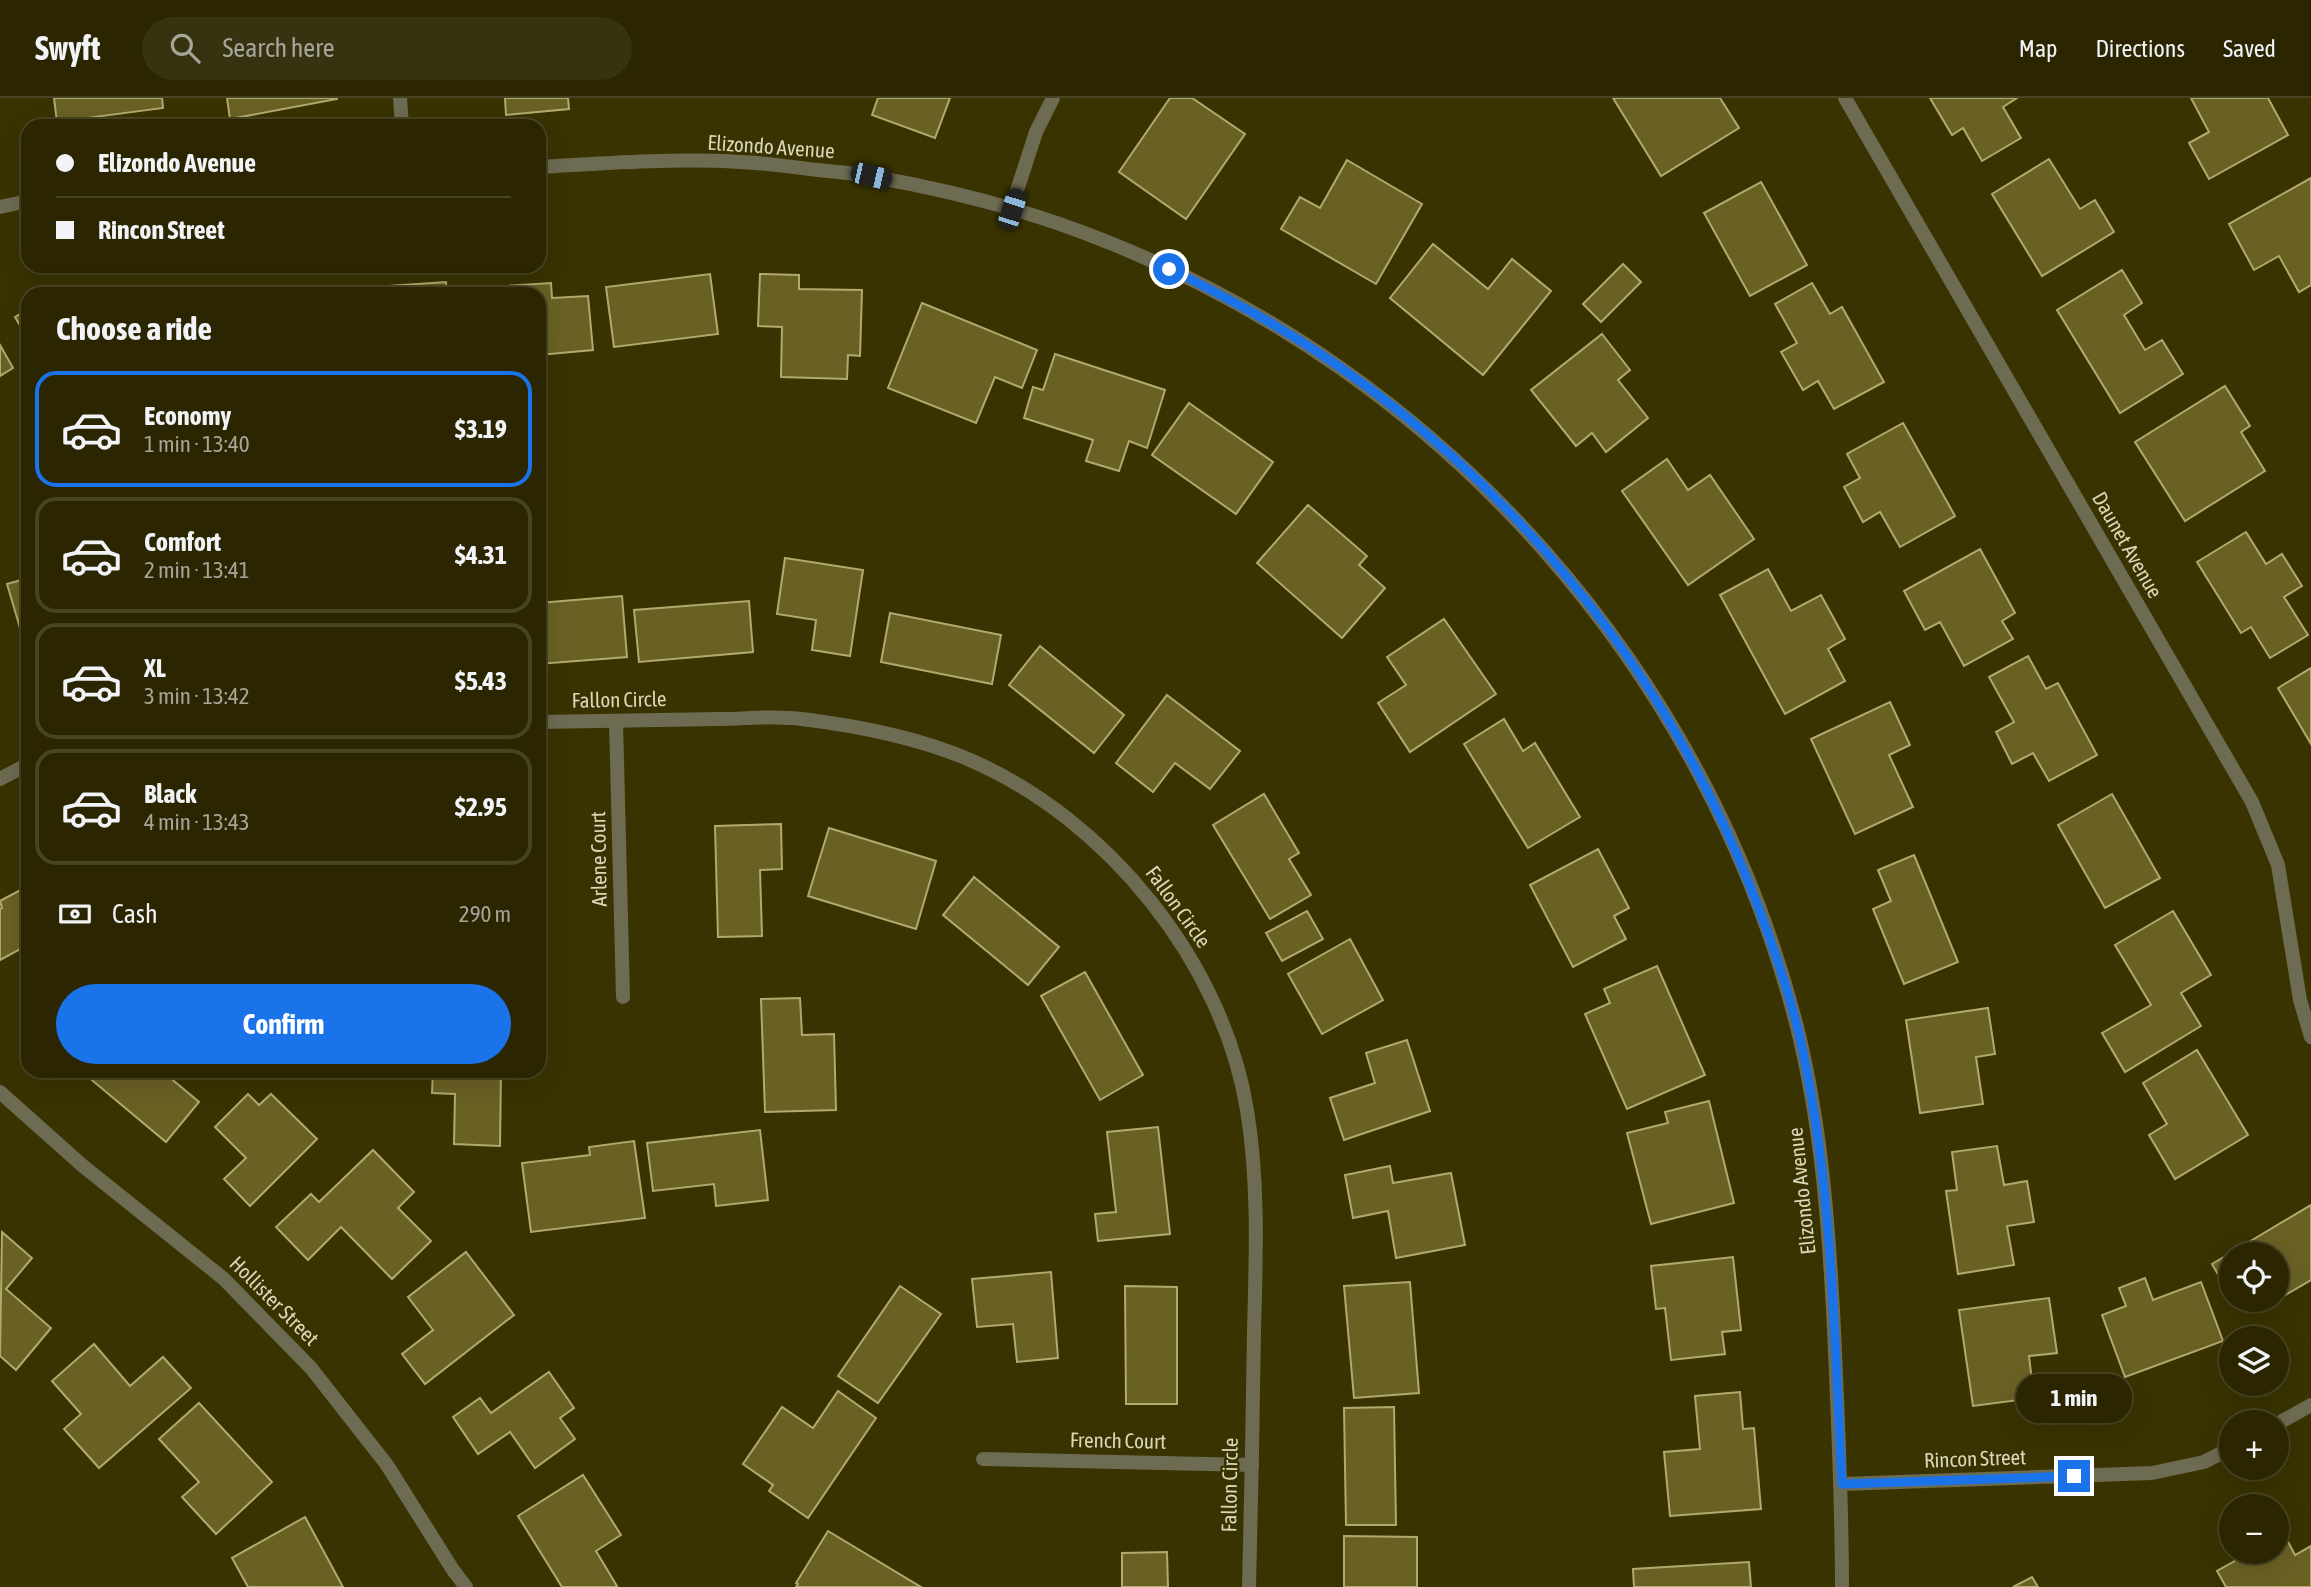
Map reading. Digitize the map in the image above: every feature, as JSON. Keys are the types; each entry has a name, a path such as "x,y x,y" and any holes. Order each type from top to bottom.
{"street":[{"path":"400,98 402,119"},
{"path":"1012,209 1036,132 1052,98"},
{"name":"Daunet Avenue","path":"1845,98 2252,802 2278,865 2300,1000 2311,1037"},
{"name":"Elizondo Avenue","path":"546,167 628,162 741,162 871,176 1012,209 1100,238 1192,279 1287,332 1371,389 1454,458 1523,526 1586,599 1643,678 1693,761 1735,848 1771,938 1798,1031 1817,1126 1828,1211 1842,1484 1842,1587"},
{"path":"0,207 21,202"},
{"name":"Fallon Circle","path":"546,722 799,718 913,739 972,761 1035,795 1093,839 1137,883 1172,929 1205,984 1231,1047 1247,1108 1257,1200 1249,1587"},
{"name":"Arlene Court","path":"617,721 622,997"},
{"path":"0,779 21,768"},
{"name":"Hollister Street","path":"0,1092 83,1166 224,1279 311,1367 387,1465 466,1587"},
{"path":"2289,1417 2311,1405"},
{"name":"Rincon Street","path":"1842,1484 2152,1473 2204,1462 2219,1454"},
{"name":"French Court","path":"982,1460 1252,1465"}],"building":[{"path":"54,98 162,98 163,108 80,119 57,119"},
{"path":"227,98 337,98 337,99 230,119"},
{"path":"505,98 568,98 569,109 506,115"},
{"path":"878,98 950,98 935,138 872,115"},
{"path":"1170,98 1192,98 1245,134 1186,219 1119,172"},
{"path":"1613,98 1720,98 1739,128 1661,176"},
{"path":"1930,98 2017,98 2003,107 2021,138 1982,161 1963,128 1952,135"},
{"path":"2191,98 2268,98 2288,135 2209,179 2189,143 2209,132"},
{"path":"2049,159 2080,209 2095,200 2114,232 2042,276 1992,194"},
{"path":"1347,160 1422,204 1376,284 1281,229 1300,197 1320,208"},
{"path":"2311,178 2311,285 2299,292 2279,256 2254,270 2229,224"},
{"path":"1761,182 1807,265 1750,296 1704,213"},
{"path":"1433,244 1488,289 1512,259 1551,291 1483,375 1390,298"},
{"path":"1623,264 1641,282 1601,322 1583,304"},
{"path":"2122,270 2142,303 2124,315 2145,350 2162,340 2183,374 2120,413 2057,310"},
{"path":"710,274 718,334 614,347 606,287"},
{"path":"760,274 799,275 799,289 862,290 860,356 848,355 847,379 781,377 782,327 758,326"},
{"path":"446,282 446,287 373,287"},
{"path":"551,283 552,298 588,296 593,350 546,354 546,287 491,287"},
{"path":"1812,283 1830,314 1842,307 1884,382 1834,409 1818,381 1803,390 1781,352 1797,343 1775,304"},
{"path":"922,303 1037,350 1022,388 995,377 976,423 888,388"},
{"path":"21,313 21,327 15,317"},
{"path":"1602,334 1630,370 1618,380 1648,418 1606,452 1592,433 1576,446 1531,390"},
{"path":"0,345 13,368 0,376"},
{"path":"1055,354 1165,390 1147,448 1129,441 1119,471 1086,461 1093,440 1024,418 1033,387 1043,390"},
{"path":"2225,386 2250,426 2241,432 2265,471 2185,521 2135,442"},
{"path":"1189,403 1273,462 1236,514 1152,455"},
{"path":"1903,423 1955,516 1900,547 1880,512 1863,522 1844,487 1860,478 1847,454"},
{"path":"1667,459 1688,490 1710,475 1754,539 1688,585 1622,491"},
{"path":"1308,505 1367,556 1359,565 1385,588 1342,638 1257,563"},
{"path":"2246,532 2266,564 2282,554 2302,586 2284,597 2308,635 2270,658 2251,627 2241,633 2197,562"},
{"path":"1980,549 2015,613 2002,621 2013,639 1964,666 1940,622 1925,630 1904,591"},
{"path":"785,558 863,570 850,656 812,650 816,620 777,614"},
{"path":"1768,569 1791,611 1821,595 1845,639 1828,649 1845,681 1785,714 1720,595"},
{"path":"21,580 21,631 7,584"},
{"path":"622,596 627,657 546,663 546,602"},
{"path":"749,601 753,652 639,662 634,610"},
{"path":"890,613 1001,635 992,684 881,662"},
{"path":"1444,619 1496,694 1410,752 1378,703 1406,685 1387,657"},
{"path":"1040,646 1124,715 1094,753 1009,685"},
{"path":"2028,656 2046,689 2058,683 2097,755 2049,781 2033,753 2012,764 1996,732 2014,722 1989,677"},
{"path":"2311,668 2311,744 2278,688"},
{"path":"1167,695 1240,751 1210,789 1175,763 1153,792 1116,763"},
{"path":"1890,702 1910,745 1889,755 1913,807 1855,834 1811,739"},
{"path":"1504,719 1523,751 1535,743 1580,817 1528,848 1464,744"},
{"path":"1264,794 1299,853 1289,859 1311,895 1270,919 1213,825"},
{"path":"2112,794 2160,878 2105,908 2058,825"},
{"path":"781,824 782,869 760,870 762,936 718,937 715,826"},
{"path":"829,828 936,861 916,929 808,896"},
{"path":"1598,849 1629,908 1614,916 1626,939 1573,967 1530,885"},
{"path":"1914,855 1958,962 1904,984 1873,909 1891,901 1878,870"},
{"path":"974,877 1059,947 1028,985 943,915"},
{"path":"21,890 21,949 0,960 2,908 0,901"},
{"path":"1307,911 1323,939 1282,961 1266,933"},
{"path":"2173,911 2211,975 2181,993 2201,1026 2125,1072 2102,1033 2151,1005 2115,945"},
{"path":"1350,939 1383,1000 1322,1034 1288,974"},
{"path":"1657,966 1705,1075 1627,1109 1585,1014 1610,1003 1604,989"},
{"path":"1085,972 1143,1075 1100,1100 1041,996"},
{"path":"800,998 802,1035 834,1034 836,1110 765,1112 761,999"},
{"path":"1988,1008 1995,1054 1976,1057 1983,1104 1920,1113 1906,1020"},
{"path":"1407,1040 1430,1111 1344,1140 1330,1098 1375,1083 1366,1053"},
{"path":"2197,1050 2248,1135 2175,1179 2149,1135 2167,1124 2143,1083"},
{"path":"89,1078 170,1078 199,1102 166,1142"},
{"path":"433,1078 501,1078 500,1146 454,1144 455,1094 432,1093"},
{"path":"248,1094 259,1105 271,1094 317,1139 250,1206 224,1179 246,1158 215,1127"},
{"path":"1709,1101 1734,1203 1651,1224 1627,1133 1668,1123 1665,1112"},
{"path":"1158,1127 1170,1234 1098,1241 1095,1214 1116,1212 1107,1132"},
{"path":"760,1130 768,1200 716,1206 714,1184 653,1191 647,1143"},
{"path":"634,1141 645,1218 531,1232 522,1163 590,1155 589,1147"},
{"path":"1997,1146 2004,1185 2027,1181 2034,1222 2007,1226 2014,1265 1958,1274 1946,1191 1957,1190 1952,1152"},
{"path":"373,1150 414,1192 398,1208 431,1241 392,1279 341,1227 308,1260 276,1227 311,1194 319,1202"},
{"path":"1390,1166 1393,1183 1451,1173 1465,1245 1396,1258 1388,1211 1353,1218 1345,1175"},
{"path":"2311,1205 2311,1280 2289,1293 2289,1242 2249,1242"},
{"path":"2,1232 32,1258 6,1289 51,1328 16,1370 0,1356"},
{"path":"466,1252 514,1315 425,1384 402,1354 433,1330 408,1297"},
{"path":"1733,1257 1741,1330 1722,1332 1725,1354 1671,1360 1665,1308 1656,1309 1651,1266"},
{"path":"2219,1260 2219,1276 2212,1264"},
{"path":"1051,1272 1058,1358 1017,1362 1013,1324 977,1327 972,1279"},
{"path":"2145,1278 2153,1300 2201,1282 2219,1330 2219,1342 2125,1377 2102,1315 2126,1306 2119,1288"},
{"path":"1410,1282 1419,1393 1354,1398 1344,1286"},
{"path":"900,1286 941,1314 878,1403 838,1376"},
{"path":"1125,1286 1177,1287 1177,1404 1126,1404"},
{"path":"2049,1298 2057,1353 2029,1356 2034,1398 1973,1406 1959,1310"},
{"path":"94,1344 130,1386 163,1357 191,1388 99,1468 64,1429 81,1414 52,1381"},
{"path":"549,1372 574,1408 560,1418 575,1439 535,1468 510,1432 478,1454 453,1417 480,1398 491,1413"},
{"path":"838,1391 876,1418 808,1518 769,1491 773,1485 743,1464 782,1407 813,1428"},
{"path":"1740,1392 1743,1429 1754,1428 1761,1509 1670,1516 1664,1452 1700,1449 1695,1396"},
{"path":"199,1403 272,1482 216,1534 182,1497 199,1482 159,1439"},
{"path":"1394,1407 1396,1525 1346,1525 1344,1408"},
{"path":"583,1475 621,1535 596,1551 617,1586 615,1587 562,1587 518,1516"},
{"path":"305,1517 343,1587 248,1587 232,1558"},
{"path":"828,1531 921,1587 796,1587"},
{"path":"1344,1536 1417,1537 1417,1587 1344,1587"},
{"path":"2289,1544 2295,1555 2311,1546 2311,1587 2226,1587 2217,1571 2230,1564 2289,1564"},
{"path":"1167,1552 1168,1587 1122,1587 1122,1553"},
{"path":"1749,1562 1751,1587 1634,1587 1633,1569"},
{"path":"2032,1577 2038,1587 2013,1587"}],"route":[{"path":"1169,269 1287,332 1371,389 1454,458 1523,526 1586,599 1643,678 1693,761 1735,848 1771,938 1803,1055 1817,1126 1828,1211 1842,1484 2074,1476"}]}
